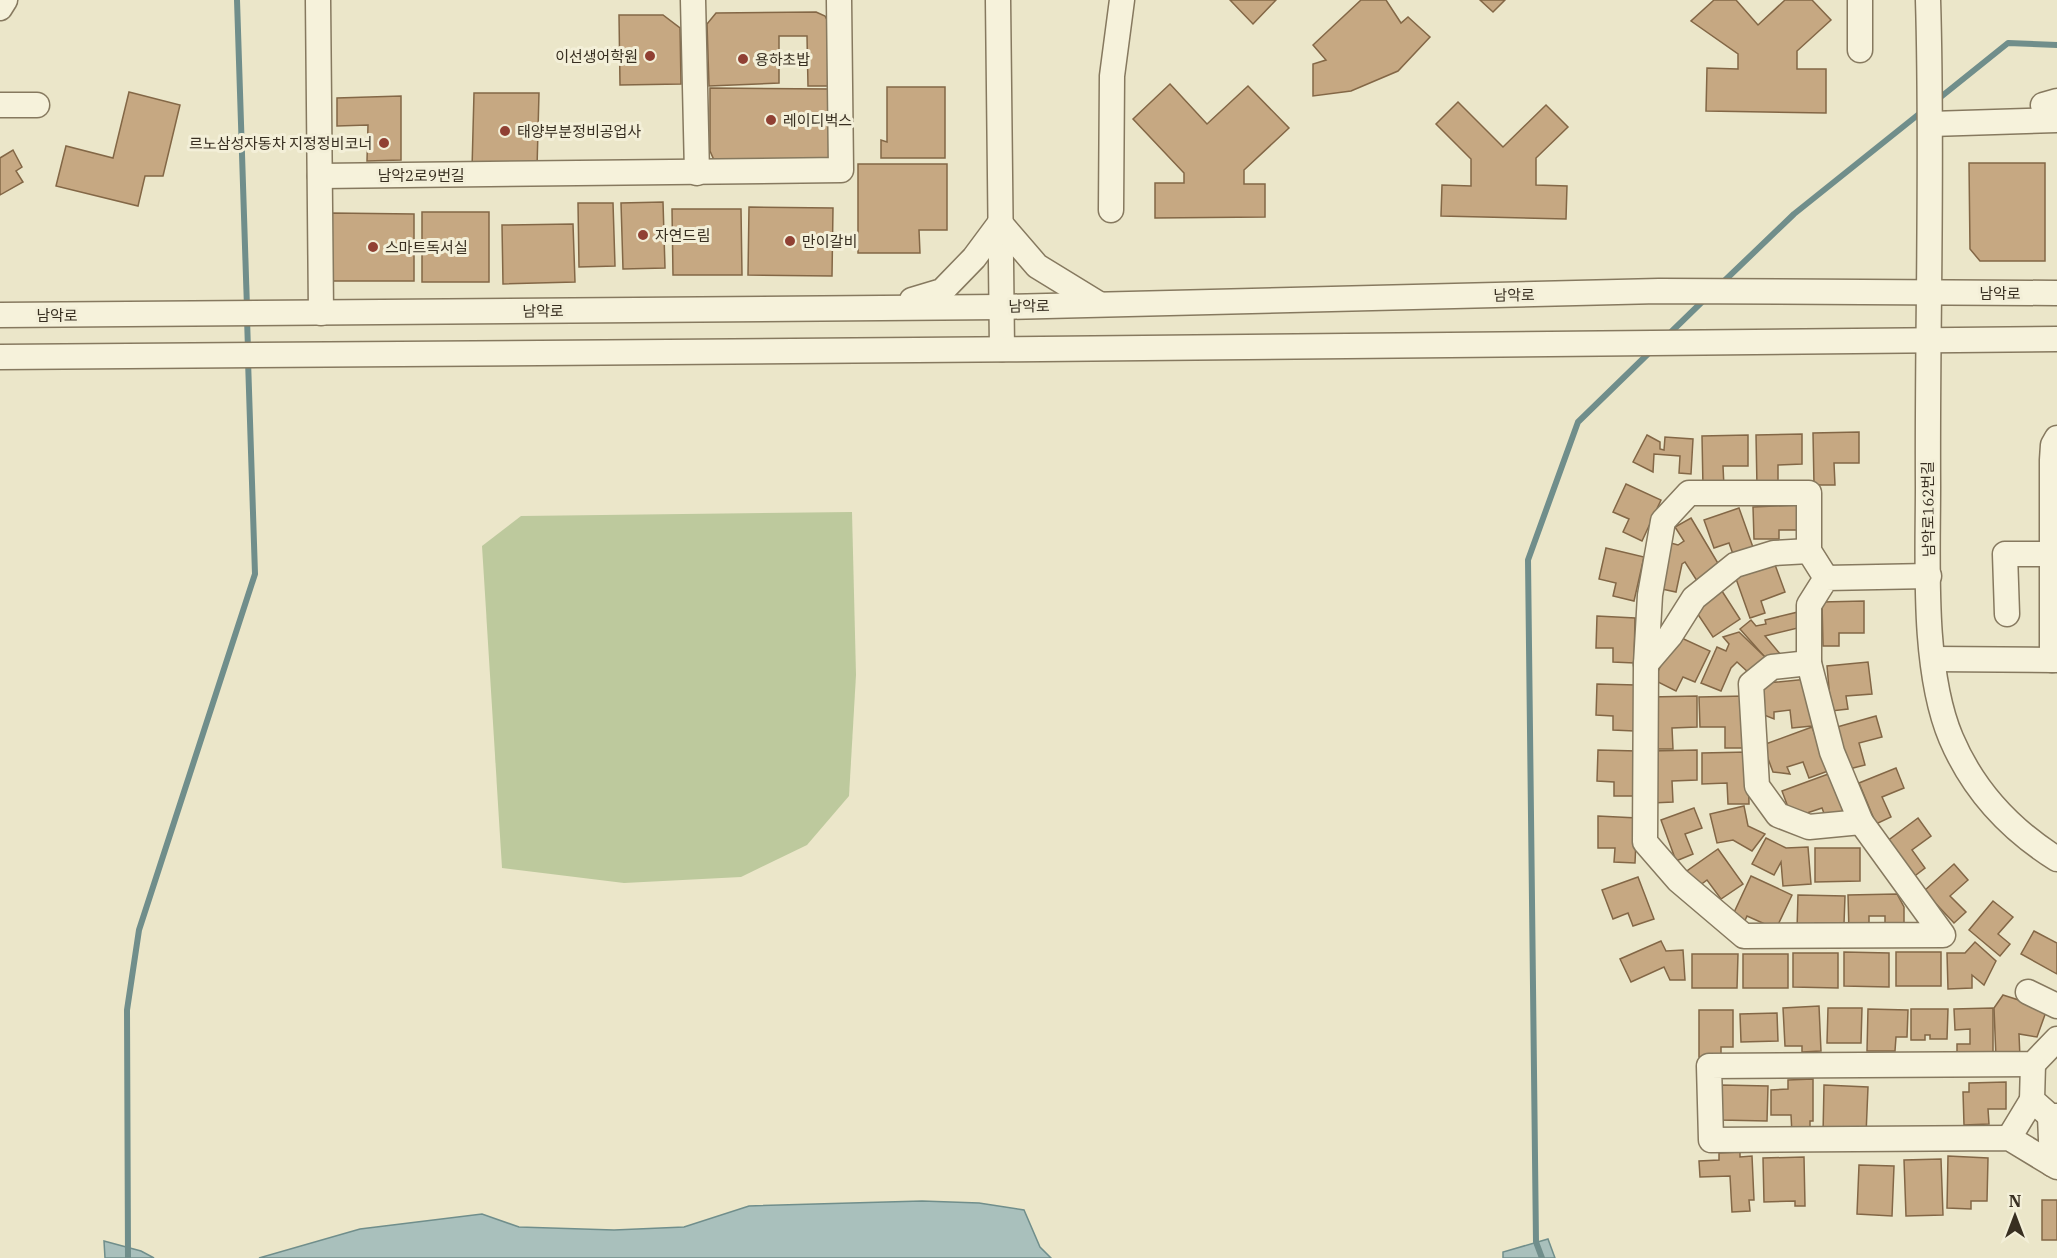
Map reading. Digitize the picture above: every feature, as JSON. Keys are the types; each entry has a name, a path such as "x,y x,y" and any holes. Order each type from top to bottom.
{"street":[{"path":"0,8 5,0"},
{"path":"312,313 320,176 318,0"},
{"path":"693,0 697,173"},
{"name":"남악2로9번길","path":"320,176 842,170 839,0"},
{"path":"998,0 1002,349"},
{"path":"1111,210 1112,76 1122,0"},
{"path":"1860,0 1860,50"},
{"name":"남악로162번길","path":"1928,4 1929,576 1933,659 1939,700 1951,737 1966,769 1985,799 2009,823 2057,859"},
{"path":"0,105 37,105"},
{"path":"1930,119 2052,109"},
{"path":"1000,223 1038,266 1099,304"},
{"path":"886,308 942,291 975,258 1000,223"},
{"name":"남악로","path":"0,315 1001,307 1659,291 2057,293"},
{"path":"0,357 307,356 1706,340 2057,339"},
{"path":"1933,659 2054,660 2050,554 2052,460 2053,445 2057,438"},
{"path":"1689,493 1809,493 1809,551 1826,578 1809,606 1809,663 1832,752 1861,822 1943,935 1744,936 1678,880 1645,842 1646,664 1650,595 1664,520 1689,493"},
{"path":"1646,664 1670,636 1694,598 1736,565 1774,554 1809,551"},
{"path":"2007,614 2005,554 2050,554"},
{"path":"1826,578 1929,576"},
{"path":"1809,663 1772,667 1751,684 1758,786 1778,815 1809,827 1861,822"},
{"path":"2028,992 2057,1006"},
{"path":"2054,1165 2009,1138 1711,1140 1709,1066 2033,1064 2057,1039"},
{"path":"2033,1064 2046,1110 2054,1165"},
{"path":"2009,1138 2046,1110"}],"green space":[{"path":"852,512 856,675 849,796 807,845 741,877 624,883 502,868 482,546 521,516"}],"water":[{"path":"922,1201 979,1203 1024,1210 1040,1247 1051,1258 259,1258 360,1229 482,1214 519,1227 614,1230 684,1227 749,1206"},
{"path":"1548,1239 1555,1258 1503,1258 1503,1252"},
{"path":"104,1241 141,1251 154,1258 105,1258"}],"building":[{"path":"1230,0 1276,0 1253,24"},
{"path":"1361,0 1386,0 1401,23 1408,17 1430,37 1398,71 1351,91 1313,96 1313,64 1326,60 1313,45"},
{"path":"1480,0 1505,0 1493,12"},
{"path":"1714,0 1736,0 1758,25 1785,0 1812,0 1831,20 1797,51 1797,69 1826,69 1826,113 1706,111 1707,68 1738,69 1738,54 1691,21"},
{"name":"용하초밥","path":"816,12 825,16 830,26 830,86 808,86 807,36 779,36 779,83 709,86 707,24 716,13"},
{"name":"이선생어학원","path":"619,15 663,15 680,28 681,84 620,85"},
{"path":"1170,84 1207,124 1248,86 1289,128 1244,170 1244,184 1265,184 1265,217 1155,218 1155,183 1184,183 1184,173 1133,119"},
{"path":"887,87 945,87 945,158 881,158 881,140 887,142"},
{"name":"레이디벅스","path":"710,88 831,89 829,159 714,160 710,151"},
{"path":"129,92 180,105 163,176 145,176 138,206 56,186 66,146 113,158"},
{"name":"태양부분정비공업사","path":"474,93 539,93 537,168 472,169"},
{"name":"르노삼성자동차 지정정비코너","path":"401,96 401,160 367,161 368,125 337,126 337,98"},
{"path":"1458,102 1503,147 1546,105 1568,127 1536,158 1536,185 1567,186 1566,219 1441,216 1442,185 1471,186 1471,159 1436,124"},
{"path":"13,150 22,167 16,171 23,182 0,195 0,158"},
{"path":"1969,163 2045,163 2045,261 1980,261 1970,249"},
{"path":"858,164 947,164 947,230 919,230 920,253 858,253"},
{"name":"자연드림","path":"663,202 665,268 623,269 621,203"},
{"path":"578,203 613,203 615,266 579,267"},
{"name":"만이갈비","path":"749,207 833,208 832,276 748,275"},
{"path":"672,209 741,209 742,275 673,275"},
{"path":"422,212 489,212 489,282 422,282"},
{"name":"스마트독서실","path":"331,213 414,214 414,281 331,281"},
{"path":"573,224 575,282 503,284 502,225"},
{"path":"1859,432 1859,463 1834,463 1835,485 1814,485 1813,433"},
{"path":"1802,434 1802,464 1778,465 1778,486 1757,487 1756,435"},
{"path":"1647,435 1660,442 1660,449 1664,450 1665,437 1693,439 1691,474 1679,473 1680,456 1654,454 1653,472 1633,462"},
{"path":"1748,435 1748,466 1723,466 1724,487 1703,488 1702,436"},
{"path":"1626,484 1661,500 1642,541 1623,532 1629,519 1613,512"},
{"path":"1799,505 1800,530 1779,530 1779,539 1754,539 1753,507"},
{"path":"1739,508 1754,550 1734,557 1729,543 1714,548 1704,520"},
{"path":"1691,518 1722,570 1699,584 1685,562 1682,564 1676,592 1657,588 1667,542 1678,545 1684,541 1675,527"},
{"path":"1606,548 1644,557 1634,601 1613,596 1616,583 1599,579"},
{"path":"1774,562 1785,592 1761,601 1765,613 1750,618 1735,576"},
{"path":"1720,588 1740,619 1713,637 1693,607"},
{"path":"1864,601 1864,633 1839,633 1839,646 1823,646 1822,602"},
{"path":"1798,612 1802,627 1765,636 1781,655 1771,664 1740,629 1751,620 1756,626 1766,624 1765,620"},
{"path":"1597,616 1635,618 1634,663 1613,662 1613,648 1596,648"},
{"path":"1739,632 1765,657 1749,673 1737,662 1731,668 1721,691 1701,683 1717,647 1726,651 1729,644 1723,637"},
{"path":"1675,635 1710,651 1695,682 1683,677 1676,691 1654,680"},
{"path":"1868,662 1872,694 1846,696 1848,709 1831,711 1827,666"},
{"path":"1808,679 1812,726 1792,728 1790,710 1774,712 1774,719 1759,713 1756,684"},
{"path":"1597,684 1636,685 1634,731 1613,730 1613,716 1596,715"},
{"path":"1697,696 1697,727 1672,728 1673,749 1652,749 1651,697"},
{"path":"1745,696 1746,748 1725,748 1725,727 1700,727 1699,697"},
{"path":"1876,716 1882,737 1859,743 1865,765 1849,769 1837,727"},
{"path":"1812,727 1828,771 1809,778 1803,762 1787,767 1790,774 1773,772 1763,745"},
{"path":"1598,750 1637,751 1635,796 1614,796 1614,782 1597,781"},
{"path":"1697,750 1697,780 1672,781 1673,802 1652,803 1651,751"},
{"path":"1748,752 1749,804 1728,804 1727,783 1702,784 1702,753"},
{"path":"1896,768 1904,788 1882,797 1891,817 1876,824 1859,783"},
{"path":"1831,773 1847,817 1828,824 1822,808 1792,818 1782,791"},
{"path":"1744,806 1748,826 1765,834 1752,851 1733,840 1717,843 1710,814"},
{"path":"1694,808 1702,828 1685,834 1693,854 1676,861 1661,820"},
{"path":"1598,816 1637,818 1635,863 1614,862 1615,848 1598,848"},
{"path":"1918,818 1931,836 1912,850 1925,868 1912,878 1886,842"},
{"path":"1766,838 1786,848 1808,847 1811,884 1783,886 1781,862 1774,875 1752,864"},
{"path":"1815,848 1860,848 1860,881 1815,882"},
{"path":"1718,849 1743,884 1721,899 1707,880 1695,889 1684,873"},
{"path":"1954,864 1968,880 1950,896 1966,912 1954,923 1924,891"},
{"path":"1751,876 1792,895 1776,929 1747,916 1743,925 1731,919"},
{"path":"1638,877 1654,919 1633,926 1628,913 1613,919 1602,890"},
{"path":"1897,894 1904,907 1904,926 1885,926 1885,916 1869,916 1869,932 1849,932 1848,895"},
{"path":"1798,895 1845,896 1844,924 1815,923 1814,930 1797,929"},
{"path":"1993,901 2013,917 1998,934 2010,944 2000,956 1969,930"},
{"path":"2034,931 2057,943 2057,974 2021,954"},
{"path":"1661,941 1666,951 1683,950 1685,980 1670,980 1664,967 1631,982 1620,959"},
{"path":"1975,942 1996,961 1984,985 1972,975 1972,988 1948,989 1947,953 1965,953"},
{"path":"1844,952 1889,953 1889,987 1844,986"},
{"path":"1896,952 1941,952 1941,986 1896,986"},
{"path":"1793,953 1838,953 1838,988 1793,987"},
{"path":"1692,954 1738,954 1737,988 1692,988"},
{"path":"1743,954 1788,954 1788,988 1743,988"},
{"path":"2003,995 2047,1009 2037,1037 2019,1034 2020,1058 1996,1058 1994,1008"},
{"path":"1819,1006 1821,1051 1802,1052 1802,1046 1785,1046 1783,1008"},
{"path":"1828,1008 1862,1008 1861,1043 1827,1043"},
{"path":"1993,1008 1993,1060 1957,1061 1957,1044 1970,1044 1970,1029 1955,1030 1954,1009"},
{"path":"1868,1009 1908,1010 1907,1037 1896,1037 1895,1051 1867,1051"},
{"path":"1911,1009 1948,1009 1947,1039 1930,1039 1930,1035 1925,1035 1925,1040 1911,1040"},
{"path":"1699,1010 1733,1010 1733,1047 1721,1047 1721,1057 1699,1057"},
{"path":"1777,1013 1778,1041 1741,1042 1740,1014"},
{"path":"1813,1079 1813,1121 1810,1121 1810,1133 1792,1134 1791,1115 1771,1115 1771,1090 1788,1089 1788,1080"},
{"path":"2006,1082 2006,1109 1988,1109 1989,1124 1964,1125 1963,1092 1969,1092 1969,1083"},
{"path":"1721,1085 1768,1086 1767,1121 1720,1120"},
{"path":"1824,1085 1868,1087 1866,1135 1823,1134"},
{"path":"1740,1152 1740,1157 1752,1156 1754,1200 1749,1200 1750,1211 1732,1212 1730,1176 1700,1177 1699,1161 1719,1160 1719,1153"},
{"path":"1948,1156 1988,1158 1987,1201 1971,1201 1971,1209 1947,1208"},
{"path":"1804,1157 1805,1206 1795,1206 1795,1201 1764,1202 1763,1158"},
{"path":"1941,1159 1943,1215 1906,1216 1904,1160"},
{"path":"1859,1165 1894,1166 1892,1216 1857,1214"},
{"path":"2042,1200 2057,1200 2057,1240 2042,1240"}],"waterway":[{"path":"237,0 247,308"},
{"path":"1937,100 2008,43 2057,45"},
{"path":"1720,285 1794,214 1924,110"},
{"path":"1668,335 1706,298"},
{"path":"247,318 248,350"},
{"path":"1542,1258 1536,1242 1528,560 1578,422 1652,350"},
{"path":"128,1258 127,1010 139,930 255,574 248,360"}],"place":[{"name":"이선생어학원","path":"650,56"},
{"name":"용하초밥","path":"743,59"},
{"name":"레이디벅스","path":"771,120"},
{"name":"태양부분정비공업사","path":"505,131"},
{"name":"르노삼성자동차 지정정비코너","path":"384,143"},
{"name":"자연드림","path":"643,235"},
{"name":"만이갈비","path":"790,241"},
{"name":"스마트독서실","path":"373,247"}]}
